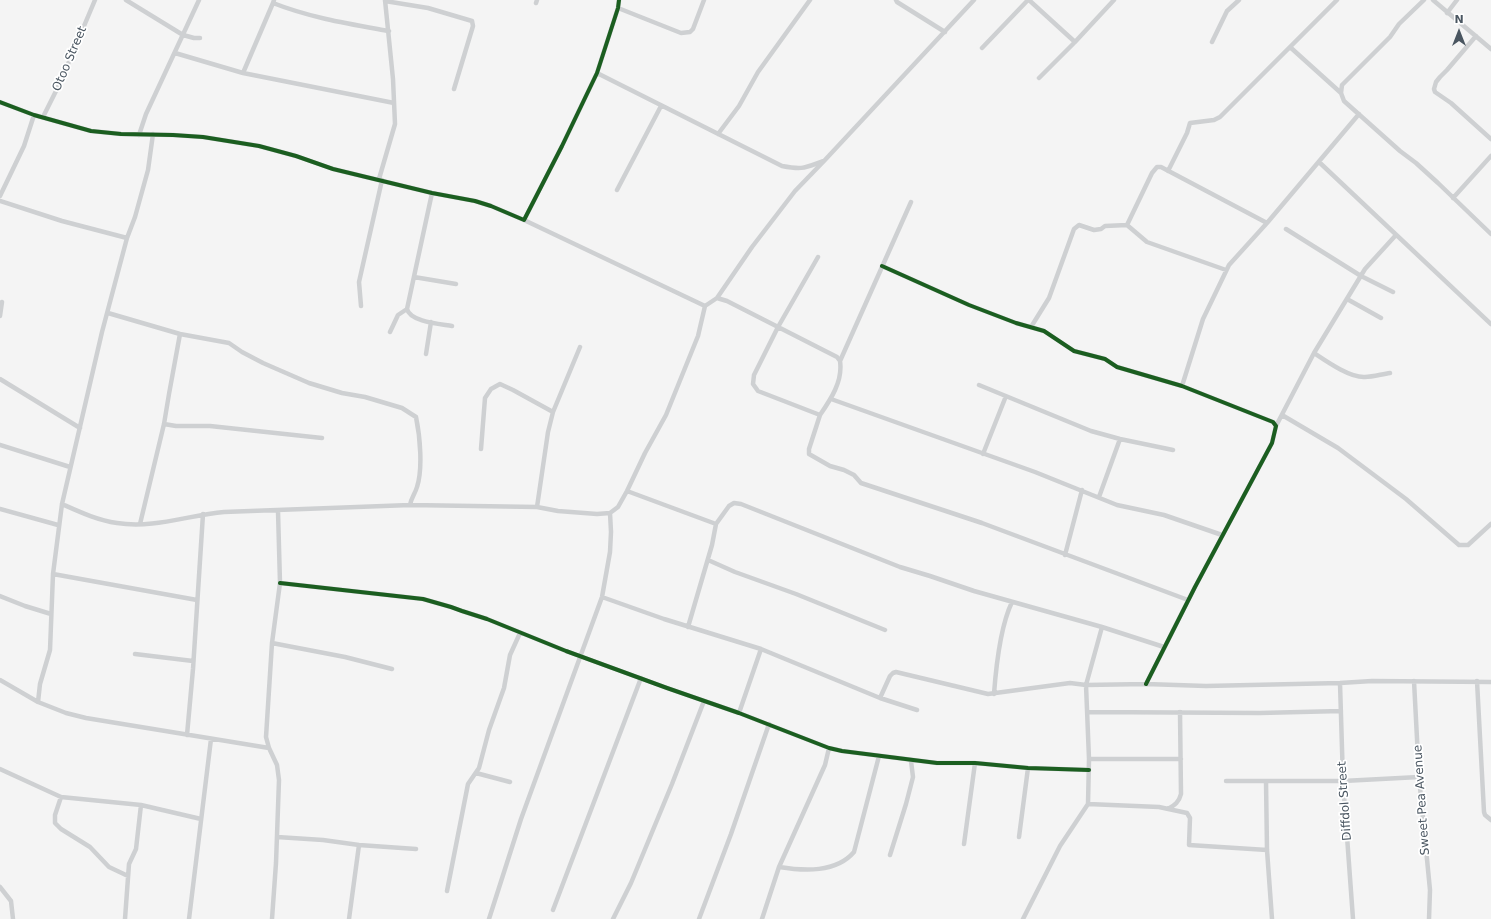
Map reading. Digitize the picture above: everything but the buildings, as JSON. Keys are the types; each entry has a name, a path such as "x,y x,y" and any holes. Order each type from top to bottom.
{"street":[{"name":"Otoo Street","path":"43,117 60,83 95,0"},
{"path":"126,0 183,35 200,38"},
{"path":"139,135 146,114 199,0"},
{"path":"362,306 359,282 380,180 394,124 389,31 385,0 428,8 472,21 473,26 454,89"},
{"path":"524,220 562,146 596,73 618,8 619,0"},
{"path":"618,8 681,34 690,32 693,29 704,0"},
{"path":"718,134 738,106 758,72 810,0"},
{"path":"896,0 945,32"},
{"path":"62,504 94,518 105,521 140,524 170,521 202,514 224,512 410,505 537,507 566,511 610,513 618,507 666,415 698,336 705,306 717,298 752,247 795,191 974,0"},
{"path":"982,48 1029,0 1075,42"},
{"path":"1039,78 1114,0"},
{"path":"1212,42 1227,11 1238,0"},
{"path":"1168,171 1187,133 1190,123 1214,120 1220,117 1338,0"},
{"path":"1341,93 1342,85 1390,37 1399,24 1424,0"},
{"path":"1433,0 1491,49"},
{"path":"1447,13 1457,0"},
{"path":"243,73 274,2 296,12 328,20 389,31"},
{"path":"1476,36 1436,82 1434,89 1435,92 1451,102 1491,139"},
{"path":"1290,47 1341,93 1344,101 1400,151 1416,163 1491,234"},
{"path":"175,53 243,73 394,103"},
{"path":"596,73 782,166 797,169 808,168 824,161"},
{"path":"0,102 34,115 91,131 139,135 153,134 202,137 259,146 296,156 333,169 432,193 475,201 524,220 705,306"},
{"path":"616,190 661,106"},
{"path":"1182,386 1203,319 1228,265 1267,223 1359,114"},
{"path":"0,196 24,146 34,115"},
{"path":"38,702 40,684 50,650 53,574 58,525 62,504 127,238 135,217 148,170 153,134"},
{"path":"1452,198 1491,156"},
{"path":"1319,162 1491,324"},
{"path":"1127,225 1152,174 1157,168 1161,167 1267,223"},
{"path":"432,193 407,309 409,314 415,318 452,326"},
{"path":"0,201 62,221 127,238"},
{"path":"911,202 840,361 839,377 831,399 820,415 809,449 809,454 820,461 854,475 862,483 982,523 1188,600"},
{"path":"1031,327 1049,298 1076,227 1080,225 1094,230 1101,229 1105,226 1127,225 1147,242 1226,270"},
{"path":"1286,229 1361,276 1393,292"},
{"path":"1146,684 1188,600 1272,443 1276,426 1314,352 1361,276 1396,235"},
{"path":"818,256 778,327 754,375 753,384 758,391 820,415"},
{"path":"882,266 969,305 1049,334 1074,351 1105,359 1117,367 1182,386 1273,422 1276,426"},
{"path":"414,277 456,284"},
{"path":"717,298 727,301 837,357 840,361"},
{"path":"1347,299 1381,318"},
{"path":"0,316 2,302"},
{"path":"390,332 398,315 407,309"},
{"path":"108,313 180,334 229,343 263,363 309,383 402,408 416,417 420,436 417,487 411,498 410,505"},
{"path":"426,354 431,322"},
{"path":"140,524 164,424 180,334"},
{"path":"537,507 548,432 553,412 580,347"},
{"path":"1314,352 1326,361 1354,376 1365,377 1390,373"},
{"path":"0,379 80,428"},
{"path":"481,449 485,398 491,389 500,384 553,412"},
{"path":"979,385 1091,431 1120,439 1173,450"},
{"path":"983,454 1006,396"},
{"path":"831,399 1082,490 1116,505 1164,515 1222,535"},
{"path":"1282,416 1338,448 1406,499 1459,545 1468,545 1491,524"},
{"path":"164,424 176,426 210,426 322,438"},
{"path":"1099,497 1120,439"},
{"path":"0,445 70,467"},
{"path":"1065,555 1082,490"},
{"path":"627,491 716,524"},
{"path":"688,627 708,560 716,524 729,506 734,503 741,504 900,567 1164,647"},
{"path":"0,509 58,525"},
{"path":"272,919 278,837 279,780 277,766 266,737 272,643 280,583 278,511"},
{"path":"489,919 521,820 602,597 610,552 610,513"},
{"path":"187,735 202,514"},
{"path":"708,560 735,572 796,594 885,630"},
{"path":"53,574 197,600"},
{"path":"280,583 423,599 451,606 566,651 769,724 830,748 842,751 937,763 975,763 1028,768 1089,770"},
{"path":"0,596 51,614"},
{"path":"602,597 688,627 761,649 880,698 917,710"},
{"path":"994,694 997,663 1003,632 1012,602"},
{"path":"1023,919 1060,846 1088,804 1089,759 1086,685 1102,627"},
{"path":"447,891 468,784 479,768 489,730 504,688 510,655 520,633"},
{"path":"272,643 344,657 392,669"},
{"path":"739,713 761,649"},
{"path":"135,654 193,661"},
{"path":"880,698 890,676 896,672 981,693 994,694 1070,683 1086,685 1146,684 1206,686 1372,681 1491,682"},
{"path":"553,910 642,678"},
{"path":"0,680 38,702 66,713 86,718 269,748"},
{"name":"Sweet Pea Avenue","path":"1414,681 1420,777 1430,890 1429,919"},
{"path":"1477,681 1484,812 1485,815 1491,820"},
{"name":"Diffdol Street","path":"1340,683 1343,781 1353,919"},
{"path":"613,919 631,883 704,701"},
{"path":"1088,712 1260,713 1341,711"},
{"path":"1168,809 1180,800 1180,712"},
{"path":"699,919 731,834 769,724"},
{"path":"189,919 211,739"},
{"path":"762,919 780,867 825,765 830,748"},
{"path":"780,867 800,870 819,869 834,866 848,859 854,852 879,756"},
{"path":"1089,759 1181,759"},
{"path":"890,854 913,777 911,760"},
{"path":"964,844 975,763"},
{"path":"1018,837 1028,768"},
{"path":"0,769 61,797 141,805 201,819"},
{"path":"476,773 510,782"},
{"path":"1226,781 1343,781 1420,777"},
{"path":"1266,781 1267,850 1272,919"},
{"path":"61,797 55,815 56,823 61,829 90,847 109,867 128,876"},
{"path":"1088,804 1168,809 1188,813 1190,818 1189,845 1267,850"},
{"path":"125,919 129,864 136,849 141,805"},
{"path":"278,837 416,849"},
{"path":"349,919 359,845"},
{"path":"0,887 11,901 13,919"}],"cycle path":[{"path":"0,102 34,115 91,131 121,134 203,137 259,146 296,156 333,169 432,193 475,201 524,220 597,73 618,8 619,0"},
{"path":"882,266 969,305 1016,323 1044,331 1074,351 1105,359 1117,367 1182,386 1273,422 1276,426 1272,443 1195,587 1146,684"},
{"path":"280,583 423,599 451,607 487,619 566,651 739,713 829,748 937,763 975,763 1028,768 1089,770"}]}
